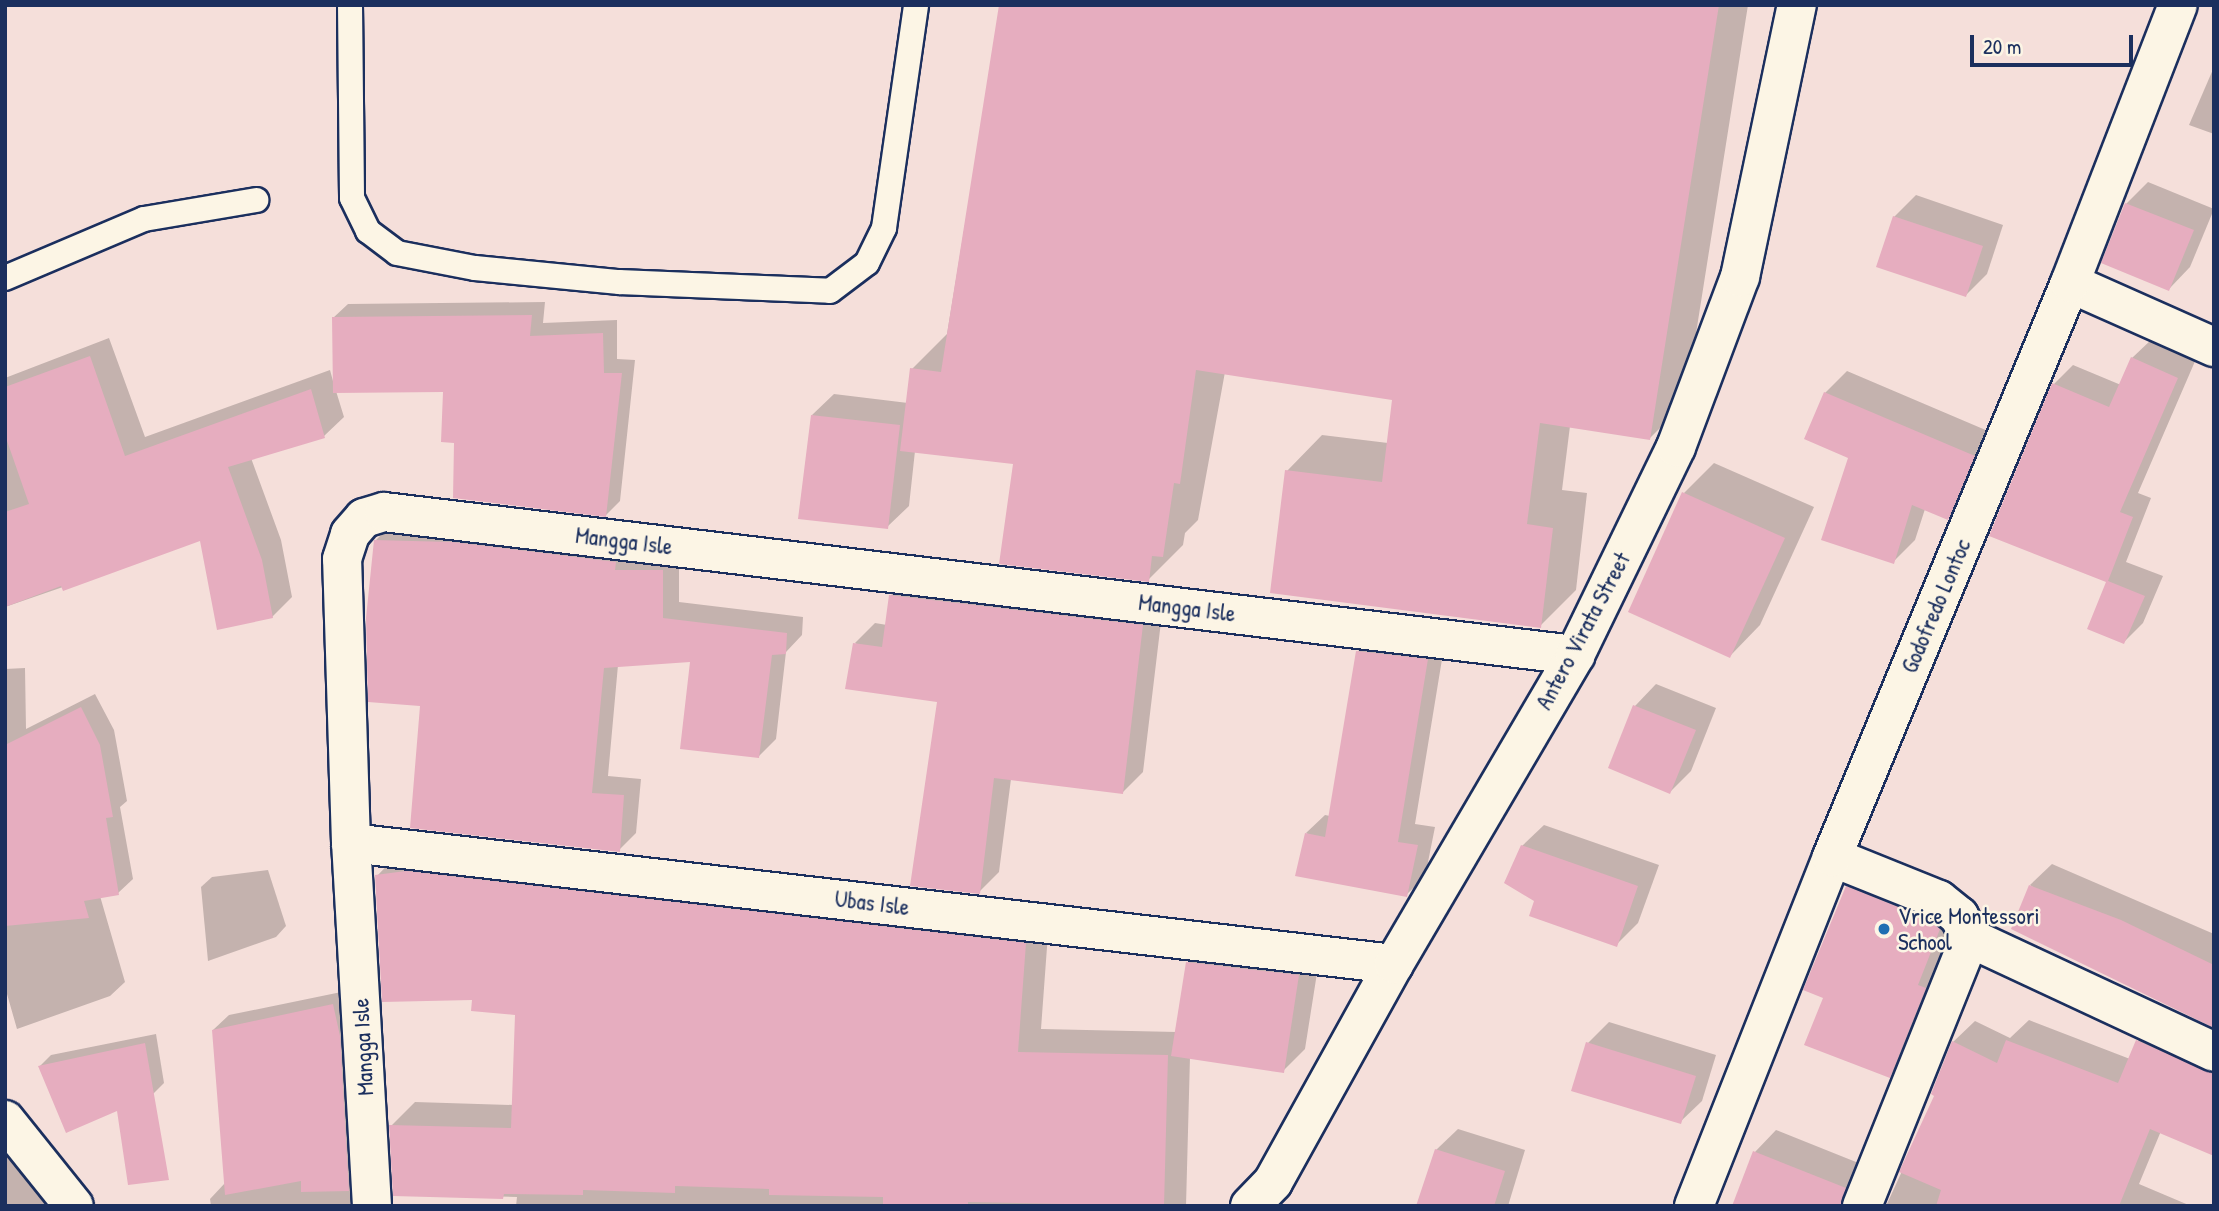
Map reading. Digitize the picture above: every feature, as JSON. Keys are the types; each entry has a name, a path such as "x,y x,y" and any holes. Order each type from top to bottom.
{"street":[{"name":"Antero Virata Street","path":"1250,1206 1273,1182 1394,964 1575,655 1676,447 1740,277 1797,5"},
{"name":"Godofredo Lontoc","path":"1694,1206 1832,857 2070,283 2178,5"},
{"path":"2070,283 2214,347"},
{"name":"Mangga Isle","path":"372,1206 351,843 342,559 350,534 365,518 384,512 1575,655"},
{"name":"Ubas Isle","path":"351,843 1394,964"},
{"path":"1832,857 1939,900 1959,916 1970,938 2214,1052"},
{"path":"1861,1206 1970,938"},
{"path":"5,1119 74,1206"}],"lane":[{"path":"350,5 352,198 368,231 397,253 475,268 619,282 817,291 830,291 867,263 884,228 916,5"},
{"path":"5,278 144,219 256,200"}],"building":[{"path":"999,5 1719,5 1650,440 1540,423 1527,524 1553,528 1541,628 1270,593 1285,470 1382,482 1392,400 1196,370 1180,484 1174,483 1163,557 1152,556 1149,582 999,564 1013,464 900,451 910,368 941,372"},
{"path":"2125,203 2194,230 2169,291 2101,263"},
{"path":"1893,216 1983,246 1966,297 1876,267"},
{"path":"532,315 530,336 603,333 604,373 622,373 606,517 453,498 454,443 441,442 443,392 333,393 332,317"},
{"path":"90,356 125,456 311,389 325,438 228,467 262,560 273,618 217,630 200,541 63,591 61,586 5,607 5,512 29,504 5,435 5,387"},
{"path":"2131,357 2178,378 2120,512 2133,517 2108,581 2145,596 2124,644 2087,629 2106,582 1989,536 2052,383 2109,407"},
{"path":"1824,392 1975,456 1948,520 1912,505 1894,564 1821,540 1848,458 1804,439"},
{"path":"811,415 900,425 888,529 798,519"},
{"path":"1682,492 1785,538 1730,658 1628,612"},
{"path":"374,540 452,542 616,562 615,570 663,570 663,618 787,633 786,654 772,655 759,758 680,749 690,662 604,668 592,793 624,795 620,852 410,828 420,706 368,702 366,618"},
{"path":"889,595 1143,625 1123,794 994,778 980,894 910,886 937,702 845,689 853,643 882,647"},
{"path":"1356,651 1428,659 1398,842 1418,845 1407,897 1295,876 1305,833 1325,837"},
{"path":"1633,705 1696,730 1670,794 1608,768"},
{"path":"81,707 100,745 113,817 106,818 119,895 84,901 89,918 5,926 5,745"},
{"path":"1521,845 1638,886 1617,947 1529,916 1534,901 1504,883"},
{"path":"406,871 1026,943 1018,1052 1168,1055 1164,1206 968,1202 968,1206 883,1206 883,1197 769,1195 769,1189 675,1186 675,1193 583,1190 583,1195 504,1194 503,1199 393,1196 389,1125 511,1128 515,1015 471,1011 472,1000 382,1002 375,875"},
{"path":"2029,885 2121,920 2214,965 2214,1028 2011,929"},
{"path":"1846,886 1928,919 1940,929 1918,985 1926,988 1890,1078 1804,1045 1823,998 1803,990"},
{"path":"1186,962 1299,975 1284,1073 1171,1056"},
{"path":"333,1004 340,1036 349,1191 301,1192 301,1181 225,1195 212,1030"},
{"path":"2006,1040 2118,1083 2136,1040 2214,1074 2214,1156 2150,1129 2119,1206 1936,1206 1941,1190 1899,1172 1934,1096 1931,1094 1952,1041 1997,1063"},
{"path":"1586,1042 1696,1076 1681,1124 1571,1091"},
{"path":"145,1043 169,1180 128,1185 117,1111 66,1133 38,1066"},
{"path":"1435,1149 1505,1171 1494,1206 1416,1206"},
{"path":"1753,1151 1846,1188 1841,1206 1732,1206"}],"place":[{"name":"Vrice Montessori School","path":"1884,929"}]}
